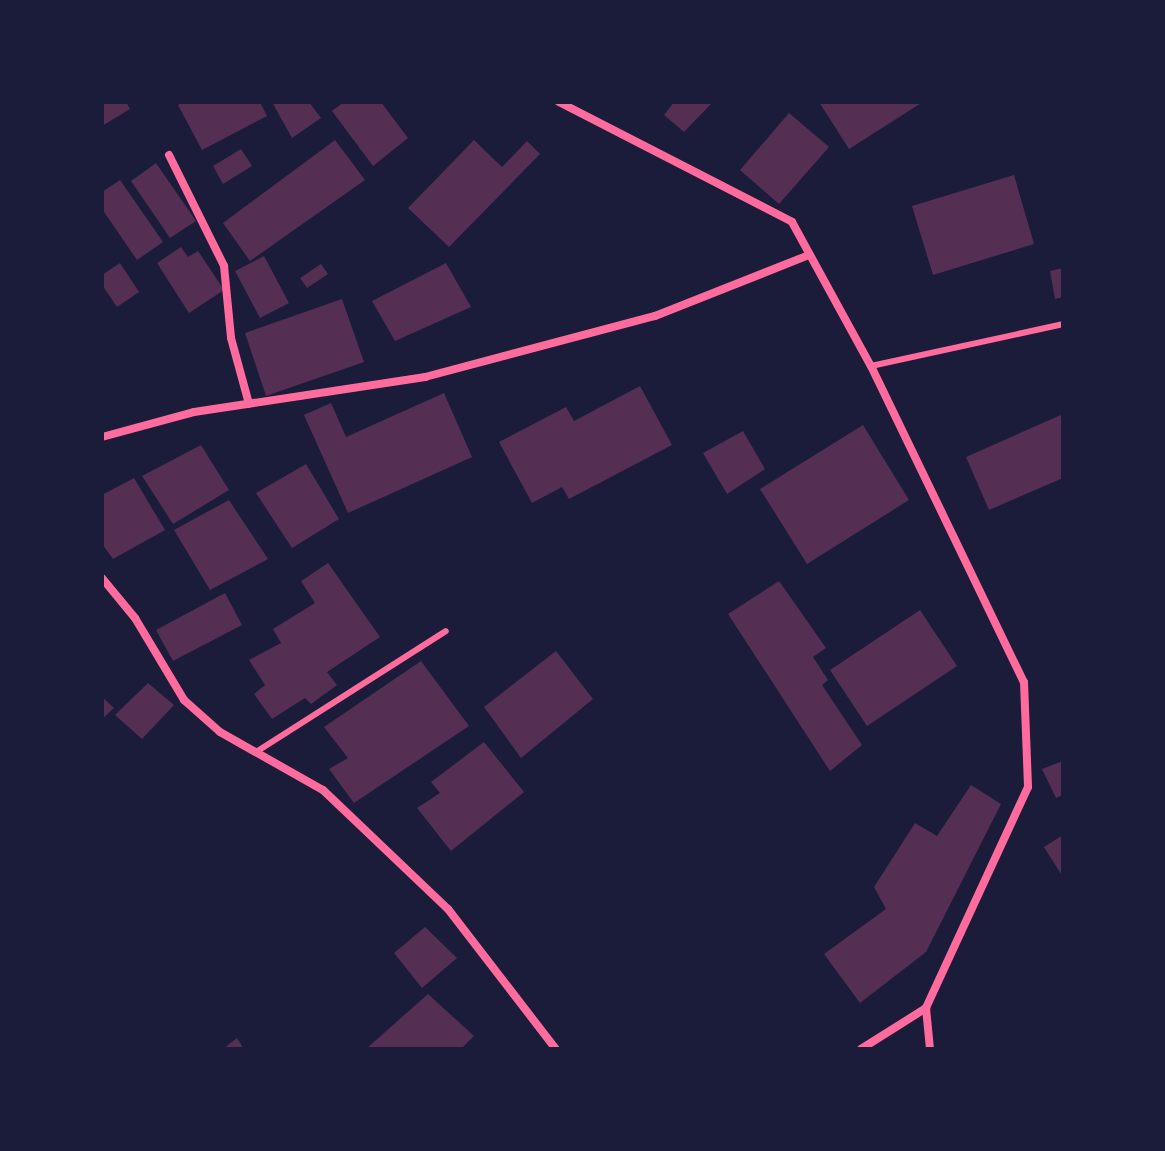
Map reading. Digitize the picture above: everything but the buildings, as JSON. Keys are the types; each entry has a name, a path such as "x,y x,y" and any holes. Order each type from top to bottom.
{"street":[{"path":"559,102 792,222 871,366 1024,682 1028,787 926,1008 930,1049"},
{"path":"169,155 224,266 231,338 249,404"},
{"path":"102,437 194,412 425,377 655,316 809,255"},
{"path":"102,578 135,618 184,700 220,732 323,790 448,909 556,1049"},
{"path":"861,1049 926,1008"}],"lane":[{"path":"871,366 1063,324"},
{"path":"256,752 446,631"}]}
